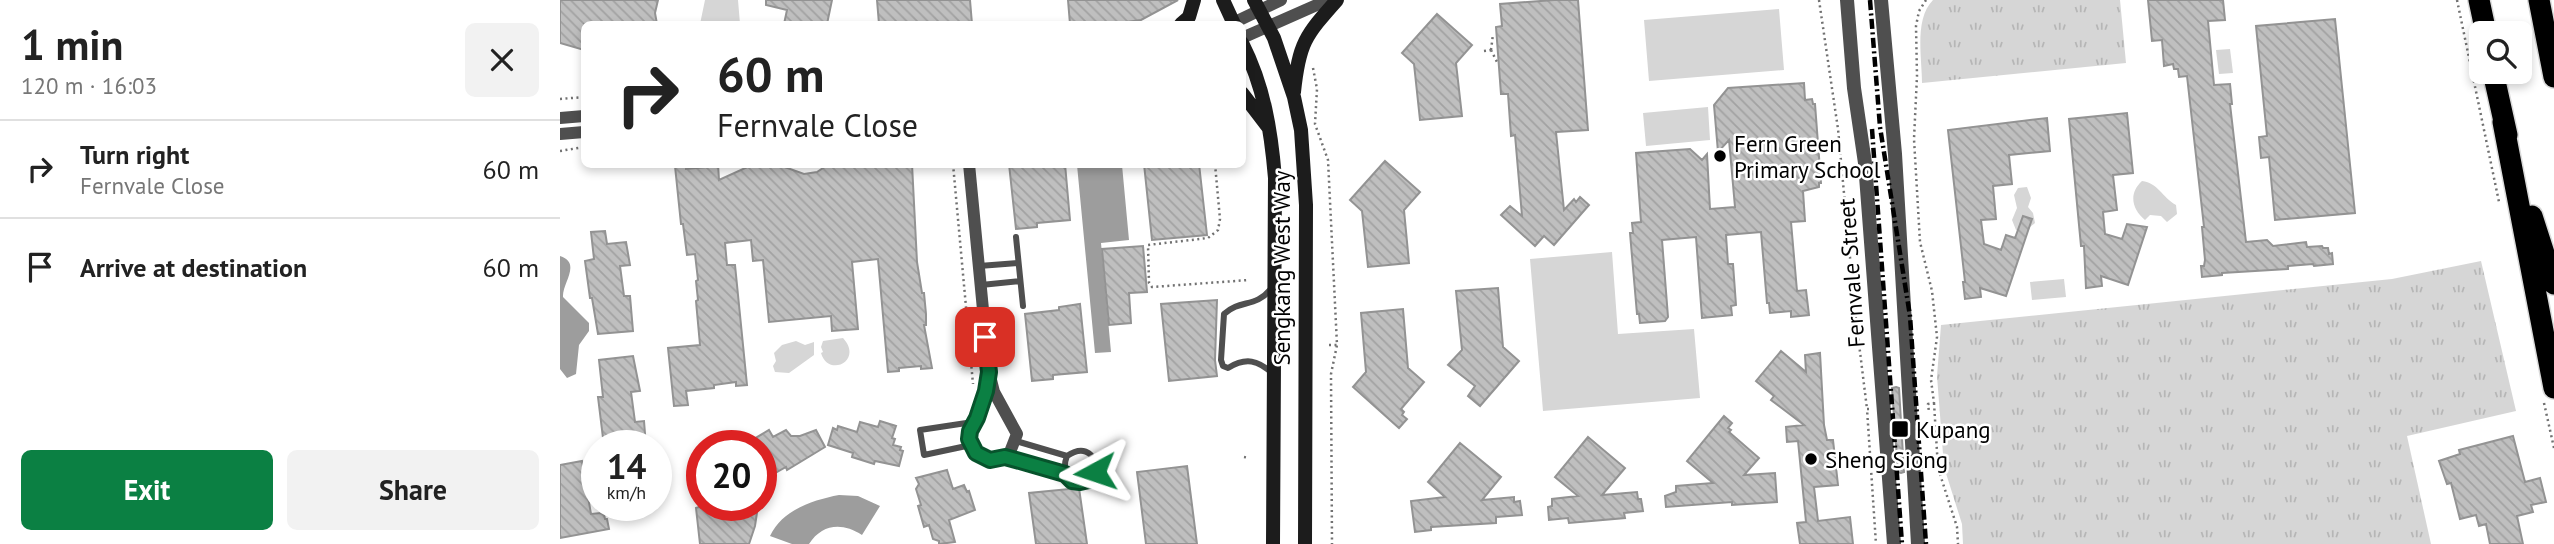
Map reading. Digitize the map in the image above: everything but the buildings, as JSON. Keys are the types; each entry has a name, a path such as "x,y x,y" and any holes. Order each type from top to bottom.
{"highway":[{"path":"2479,0 2483,21"},
{"path":"2539,0 2554,77"},
{"path":"2495,84 2554,388"},
{"path":"2503,122 2554,284"}],"main road":[{"path":"1184,21 1189,17 1194,0"},
{"path":"1223,0 1232,21"},
{"path":"1294,97 1297,64 1304,40 1337,0"},
{"name":"Sengkang West Way","path":"1257,6 1274,38 1294,97 1301,130 1306,205 1305,544"},
{"name":"Sengkang West Way","path":"1246,50 1260,86 1271,131 1276,220 1273,544"},
{"path":"1246,98 1271,131"}],"street":[{"path":"1237,21 1257,6 1281,0"},
{"path":"1246,38 1328,0"},
{"path":"1839,0 1849,21"},
{"name":"Fernvale Street","path":"1847,0 1854,88 1865,163 1894,544"},
{"path":"1881,0 1895,154 1918,544"},
{"path":"560,118 581,116"},
{"path":"560,134 581,132"},
{"path":"969,168 989,372 994,392 1015,427 1016,441 1005,457 990,460 982,458 971,445 970,431 986,391 989,372"}],"lane":[{"path":"1016,237 1023,306"},
{"path":"979,266 1018,262"},
{"path":"981,285 1020,281"},
{"path":"1274,285 1262,299 1235,305 1224,314 1221,360 1223,366 1228,368 1250,360 1262,364 1274,375"},
{"path":"971,445 924,455 920,430 974,421"},
{"path":"1016,441 1067,456"},
{"path":"1005,457 1065,474 1072,481 1080,482 1089,480 1095,472 1091,455 1074,451 1067,456 1065,474"}],"path":[{"path":"1819,0 1838,129 1867,409 1876,544"},
{"path":"1926,0 1919,11 1916,26 1914,139 1920,242 1932,291 1937,337 1931,380 1938,468 1957,527 1958,544"},
{"path":"1493,34 1491,51 1497,62"},
{"path":"1484,51 1491,51"},
{"path":"1312,64 1317,89 1315,124 1328,160 1337,345 1331,374 1332,544"},
{"path":"560,99 581,97"},
{"path":"560,151 581,147"},
{"path":"953,168 973,394"},
{"path":"1214,168 1220,219 1218,230 1208,238 1148,245 1149,283 1152,287 1250,280"},
{"path":"1329,345 1337,345"},
{"path":"1929,412 1928,404 1934,403"},
{"path":"1867,409 1873,409 1874,412"}],"green space":[{"path":"705,0 738,0 740,21 701,21"},
{"path":"1933,0 2120,0 2126,63 1922,83 1921,28 1923,17"},
{"path":"1779,9 1784,70 1649,81 1644,20"},
{"path":"2230,49 2233,73 2219,74 2216,50"},
{"path":"1708,107 1710,140 1646,146 1643,113"},
{"path":"2142,181 2152,184 2176,205 2177,214 2167,222 2161,216 2150,215 2145,220 2134,206 2133,200 2135,190"},
{"path":"2027,187 2031,198 2028,207 2033,213 2035,223 2027,234 2016,230 2012,220 2017,208 2014,195 2018,188"},
{"path":"1612,252 1618,334 1694,329 1700,398 1543,411 1530,259"},
{"path":"2481,261 2516,411 2407,436 2431,544 1963,544 1962,524 1944,467 1937,376 1941,325 2392,279"},
{"path":"2064,279 2066,297 2032,300 2030,282"},
{"path":"843,338 848,346 847,359 842,364 830,364 821,353 823,341"},
{"path":"796,341 805,345 814,342 814,355 789,373 775,372 774,353 782,345"}],"shaded area":[{"path":"1077,168 1122,168 1129,240 1101,243 1111,352 1095,353"},
{"path":"560,256 570,263 563,297 589,323 589,331 579,345 576,374 567,378 560,369"},
{"path":"839,495 858,496 880,506 862,535 847,528 833,527 820,532 809,544 792,544 770,536 775,527 790,513 809,503"}],"railway":[{"path":"1870,0 1880,127 1910,316 1926,544"},
{"path":"1872,129 1902,544"}],"place":[{"name":"Fern Green Primary School","path":"1720,156"},
{"name":"Kupang","path":"1900,429"},
{"name":"Sheng Siong","path":"1811,459"}],"route":[{"path":"985,337 989,372 986,391 977,418 972,424 969,439 976,453 990,460 1005,457 1065,474 1072,481 1089,480 1095,472"}]}
